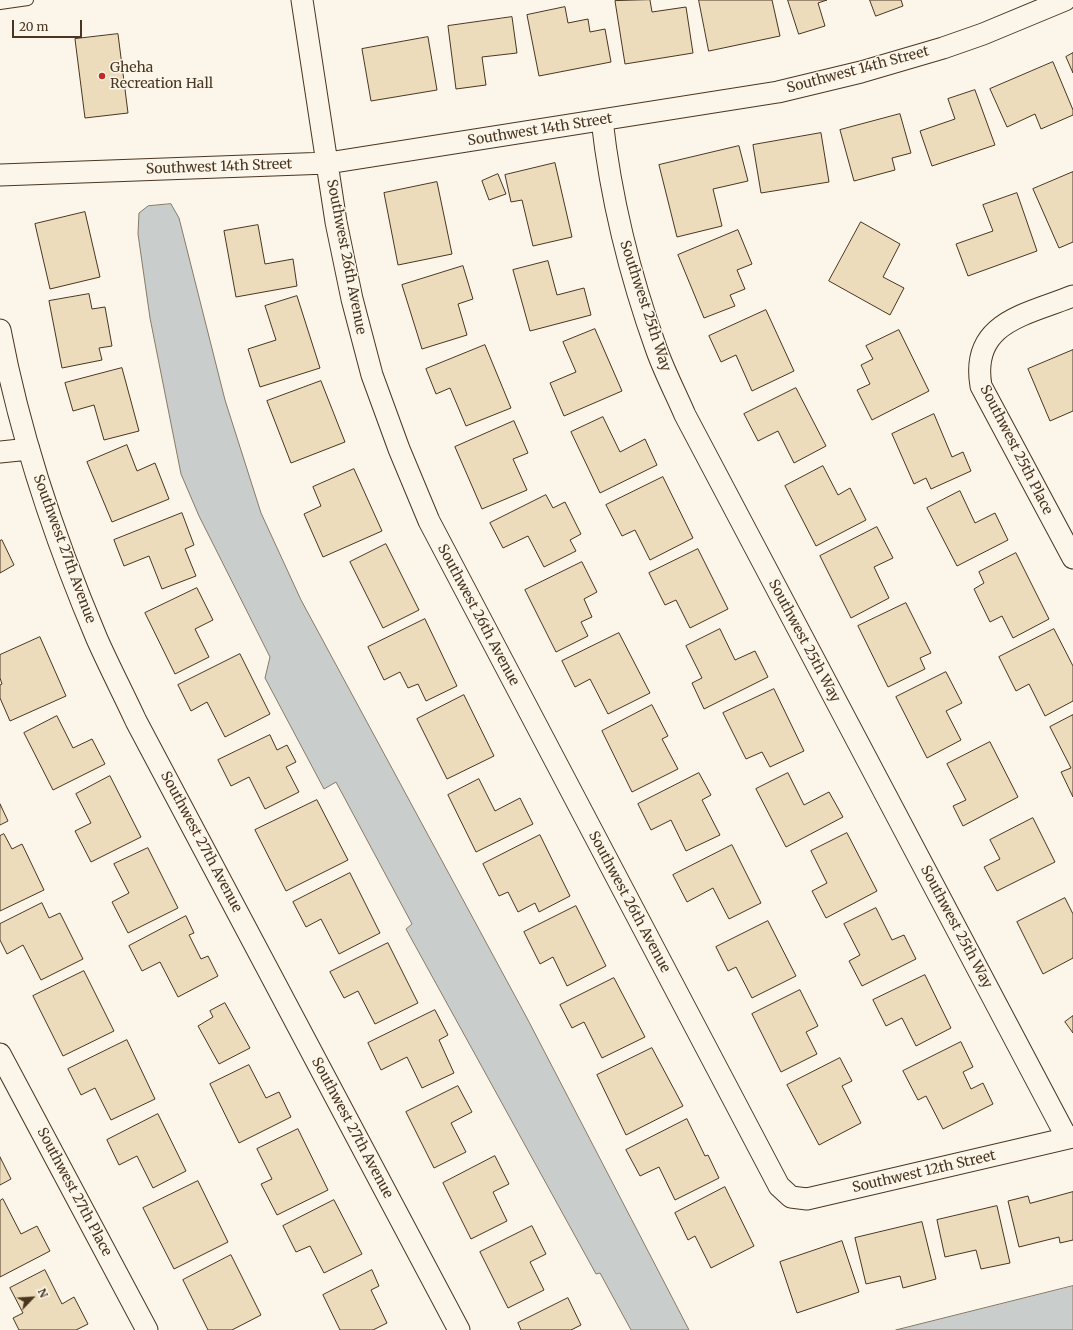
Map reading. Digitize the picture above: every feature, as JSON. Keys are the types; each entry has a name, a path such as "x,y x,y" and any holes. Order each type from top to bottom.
{"street":[{"name":"Southwest 26th Avenue","path":"302,0 336,222 352,299 372,375 398,449 429,522 780,1186"},
{"name":"Southwest 14th Street","path":"0,175 328,163 778,92 861,72 976,36 1065,0"},
{"name":"Southwest 25th Way","path":"602,120 606,155 618,222 630,272 658,352 685,415 1070,1137"},
{"name":"Southwest 25th Place","path":"1073,296 1001,326 989,338 980,358 978,369 980,386 1073,558"},
{"name":"Southwest 27th Avenue","path":"0,330 29,449 64,556 98,639 136,721 459,1330"},
{"path":"0,452 29,449"},
{"name":"Southwest 27th Place","path":"0,1054 147,1330"},
{"name":"Southwest 12th Street","path":"780,1186 791,1197 807,1200 1070,1137"}],"lane":[{"path":"0,4 28,0"}],"shaded area":[{"path":"171,204 179,218 225,400 261,513 301,600 528,1020 689,1330 631,1330 600,1273 596,1274 406,929 412,924 336,782 324,789 265,678 270,657 199,516 181,474 150,318 138,234 139,213 148,206"},
{"path":"1073,1286 1073,1330 896,1330"}],"building":[{"path":"650,0 652,12 686,7 693,53 625,64 615,1"},
{"path":"699,0 772,0 780,36 709,51"},
{"path":"788,0 827,0 818,3 825,26 799,34"},
{"path":"870,0 901,0 903,6 876,16"},
{"path":"565,7 568,23 588,19 590,32 605,29 611,62 539,76 527,15"},
{"path":"512,17 517,53 482,57 486,85 456,89 448,26"},
{"name":"Gheha Recreation Hall","path":"118,34 128,113 85,118 75,39"},
{"path":"428,37 437,90 371,101 362,49"},
{"path":"1073,53 1073,73 1066,57"},
{"path":"1053,62 1073,110 1073,115 1041,129 1035,114 1007,127 990,89"},
{"path":"975,90 995,145 932,166 920,131 955,119 948,99"},
{"path":"900,114 911,153 892,158 895,170 854,181 840,130"},
{"path":"821,133 829,182 761,193 753,145"},
{"path":"739,146 748,181 713,189 722,226 677,237 659,165"},
{"path":"555,163 572,237 533,246 522,200 511,202 505,175"},
{"path":"1073,172 1073,242 1059,248 1033,189"},
{"path":"498,174 506,194 489,200 482,181"},
{"path":"437,182 452,254 398,265 384,193"},
{"path":"1017,193 1037,251 968,276 956,244 993,231 983,205"},
{"path":"85,212 100,277 50,289 35,224"},
{"path":"861,222 900,244 883,277 904,288 890,315 829,281"},
{"path":"258,225 265,264 293,259 297,286 236,297 224,231"},
{"path":"738,230 752,264 737,270 745,289 730,295 735,306 704,318 678,255"},
{"path":"548,261 557,295 584,288 591,315 530,331 513,270"},
{"path":"463,266 473,299 458,304 467,335 422,349 402,285"},
{"path":"89,294 92,309 105,307 112,346 99,348 102,360 62,368 49,301"},
{"path":"297,296 320,368 260,387 248,349 276,340 265,306"},
{"path":"766,310 794,371 752,391 736,355 721,362 709,336"},
{"path":"595,329 622,391 564,416 550,383 576,372 563,342"},
{"path":"899,330 929,391 872,420 857,390 870,384 861,365 873,359 866,346"},
{"path":"485,345 511,408 466,426 450,388 436,394 426,369"},
{"path":"1073,350 1073,411 1050,421 1028,369"},
{"path":"122,368 139,431 104,440 94,405 73,411 65,383"},
{"path":"321,381 345,442 291,463 267,401"},
{"path":"796,388 826,446 794,463 778,431 758,441 744,414"},
{"path":"934,414 952,457 963,452 971,471 931,489 926,478 914,484 892,434"},
{"path":"603,417 620,452 645,439 657,465 600,493 571,432"},
{"path":"514,421 528,453 513,459 527,490 482,509 455,447"},
{"path":"127,445 137,471 155,463 169,499 112,522 87,462"},
{"path":"823,466 838,495 850,488 866,520 816,546 785,486"},
{"path":"354,469 382,531 323,557 304,514 321,506 313,487"},
{"path":"663,477 693,538 650,560 635,530 622,536 606,505"},
{"path":"960,491 975,523 995,513 1008,540 957,566 927,508"},
{"path":"546,495 553,508 565,502 581,534 570,540 576,551 544,567 528,536 503,548 490,523"},
{"path":"182,513 194,545 185,549 196,576 162,589 149,556 124,566 114,540"},
{"path":"877,527 893,558 874,567 889,598 851,618 820,556"},
{"path":"2,540 14,565 0,573 0,541"},
{"path":"386,544 419,610 383,628 350,562"},
{"path":"698,549 728,609 690,628 676,600 665,605 649,573"},
{"path":"1016,553 1049,619 1013,638 1002,616 990,622 974,589 984,583 979,572"},
{"path":"582,562 597,592 584,599 592,617 581,622 588,636 556,652 525,590"},
{"path":"197,588 213,620 195,629 209,657 175,674 145,613"},
{"path":"906,603 931,653 920,658 925,669 888,687 858,626"},
{"path":"425,619 457,686 426,701 418,684 408,688 400,672 384,680 368,647"},
{"path":"720,629 735,660 755,651 768,677 704,709 692,683 702,678 686,646"},
{"path":"1054,629 1073,666 1073,701 1045,716 1029,684 1016,691 999,657"},
{"path":"619,633 650,693 608,714 590,679 575,687 562,661"},
{"path":"40,637 66,696 10,721 0,698 0,685 2,684 0,678 0,655"},
{"path":"240,654 270,714 225,737 207,702 191,711 178,685"},
{"path":"946,672 962,703 946,711 961,740 927,758 896,697"},
{"path":"774,689 804,751 770,767 762,752 746,759 723,713"},
{"path":"464,695 494,756 447,779 417,719"},
{"path":"652,705 668,736 662,739 678,769 632,792 602,731"},
{"path":"1073,715 1073,797 1061,772 1071,768 1050,727"},
{"path":"57,716 73,748 92,739 105,764 53,790 24,733"},
{"path":"270,735 277,750 287,745 296,762 286,767 299,792 265,809 249,777 231,786 218,760"},
{"path":"990,742 1018,797 963,826 953,806 966,800 947,764"},
{"path":"699,773 711,795 702,800 720,835 686,851 671,820 651,830 638,804"},
{"path":"788,773 804,805 829,792 843,817 786,847 756,789"},
{"path":"110,776 141,837 91,862 75,831 91,823 76,794"},
{"path":"479,779 495,811 520,798 533,824 476,852 448,795"},
{"path":"317,800 348,860 286,891 255,830"},
{"path":"0,804 8,821 0,825"},
{"path":"1033,818 1055,862 997,891 984,867 1000,859 990,840"},
{"path":"847,833 877,891 826,918 812,891 827,883 811,851"},
{"path":"4,834 12,849 22,844 44,890 0,911 0,836"},
{"path":"540,835 570,896 539,912 535,903 518,912 508,892 499,896 483,864"},
{"path":"732,845 761,903 729,919 713,888 687,902 673,875"},
{"path":"148,848 178,908 128,933 112,902 129,893 114,864"},
{"path":"350,873 380,933 339,954 321,919 306,927 293,902"},
{"path":"1065,898 1073,914 1073,958 1043,974 1017,922"},
{"path":"42,903 49,918 60,913 83,959 41,980 23,945 7,954 0,940 0,924"},
{"path":"576,906 606,966 567,986 553,957 540,964 524,932"},
{"path":"876,908 892,940 904,935 916,959 862,986 849,961 860,955 844,924"},
{"path":"186,916 194,933 189,935 201,959 208,956 218,976 178,997 160,962 142,971 129,946"},
{"path":"768,921 796,976 752,998 736,967 728,971 716,947"},
{"path":"388,943 418,1003 375,1024 358,991 344,998 330,972"},
{"path":"84,971 114,1031 63,1056 33,996"},
{"path":"925,975 951,1028 916,1046 902,1018 886,1026 873,1000"},
{"path":"614,978 645,1037 602,1058 584,1022 572,1028 560,1005"},
{"path":"800,990 818,1026 806,1032 817,1054 781,1072 752,1014"},
{"path":"225,1003 250,1048 219,1064 198,1026 213,1017 210,1011"},
{"path":"435,1010 448,1035 439,1040 454,1073 422,1088 407,1057 381,1070 368,1043"},
{"path":"1073,1016 1073,1033 1065,1022"},
{"path":"127,1040 155,1099 111,1120 95,1088 81,1095 68,1069"},
{"path":"961,1042 973,1067 963,1072 971,1089 983,1083 993,1104 943,1129 926,1096 918,1100 903,1071"},
{"path":"652,1048 683,1106 626,1135 597,1075"},
{"path":"840,1058 852,1081 842,1086 861,1123 819,1145 787,1085"},
{"path":"249,1065 266,1098 279,1092 291,1117 239,1143 210,1084"},
{"path":"458,1086 472,1112 451,1123 466,1152 434,1168 406,1112"},
{"path":"158,1114 186,1171 153,1188 137,1156 119,1165 107,1140"},
{"path":"687,1119 705,1156 708,1155 719,1178 675,1200 659,1167 640,1176 626,1150"},
{"path":"298,1129 328,1190 277,1215 261,1184 272,1179 257,1149"},
{"path":"495,1156 509,1184 493,1192 507,1221 471,1239 443,1183"},
{"path":"0,1157 11,1179 0,1185"},
{"path":"198,1181 228,1242 174,1269 143,1208"},
{"path":"725,1187 754,1246 711,1268 695,1236 688,1240 675,1213"},
{"path":"1073,1192 1073,1240 1060,1243 1059,1237 1019,1247 1008,1201 1028,1196 1030,1203"},
{"path":"3,1199 21,1234 37,1226 50,1251 0,1277 0,1201"},
{"path":"334,1200 362,1254 324,1273 310,1246 296,1252 283,1226"},
{"path":"997,1206 1010,1263 981,1269 976,1250 945,1257 937,1220"},
{"path":"922,1222 936,1279 903,1288 900,1276 866,1284 855,1238"},
{"path":"532,1226 546,1254 530,1262 544,1290 508,1308 480,1252"},
{"path":"842,1241 859,1292 797,1313 780,1262"},
{"path":"231,1255 261,1315 232,1330 208,1330 183,1280"},
{"path":"45,1270 62,1304 74,1297 88,1324 76,1330 19,1330 13,1318 23,1313 10,1288"},
{"path":"372,1270 379,1286 371,1290 387,1323 373,1330 340,1330 323,1295"},
{"path":"568,1298 581,1325 571,1330 521,1330 518,1323"}],"place":[{"name":"Gheha Recreation Hall","path":"102,76"}]}
